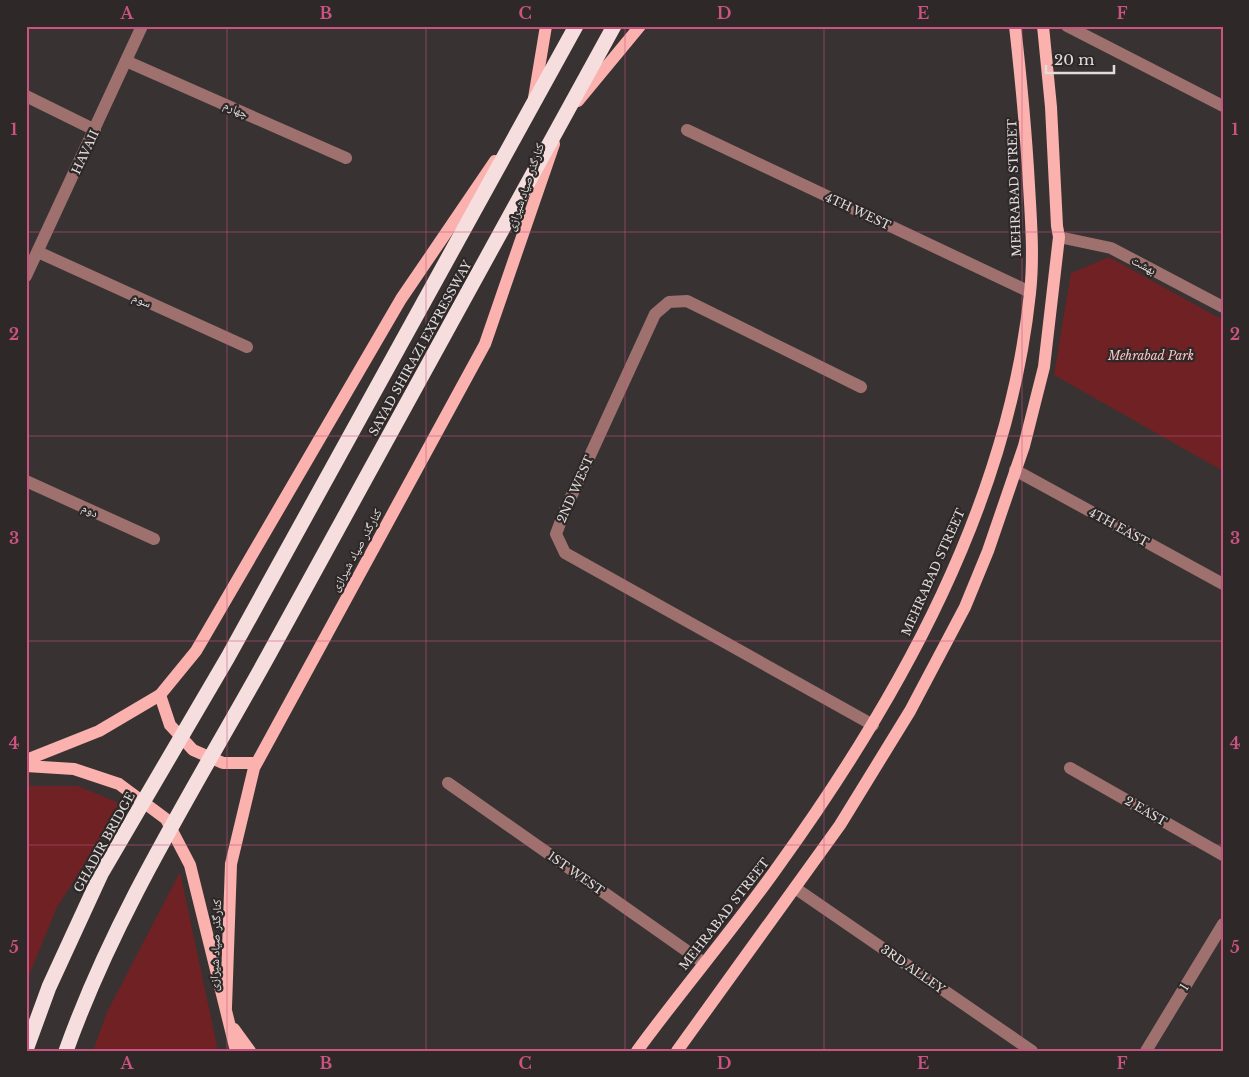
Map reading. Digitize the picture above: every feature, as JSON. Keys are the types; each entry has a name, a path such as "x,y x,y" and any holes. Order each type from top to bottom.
{"highway":[{"name":"SAYAD SHIRAZI EXPRESSWAY","path":"228,657 576,26"},
{"name":"SAYAD SHIRAZI EXPRESSWAY","path":"66,1051 84,1000 135,892 252,684 614,26"},
{"name":"GHADIR BRIDGE","path":"26,1050 49,987 101,874 228,657"}],"main road":[{"path":"26,760 99,732 160,695 196,652 401,299 533,104 546,26"},
{"path":"563,119 640,26"},
{"name":"MEHRABAD STREET","path":"637,1051 779,865 873,726 938,600 969,529 998,450 1017,375 1030,292 1032,230 1025,113 1015,26"},
{"path":"677,1051 840,825 910,711 965,607 988,551 1024,446 1044,367 1059,237 1051,107 1043,26"},
{"name":"کنارگذر صیاد شیرازی","path":"226,1007 231,864 256,763 485,344 563,119"},
{"path":"160,695 170,726 193,750 223,763 256,763"},
{"path":"26,766 74,769 119,784 166,819 190,865 236,1051"},
{"path":"230,1024 250,1051"}],"street":[{"name":"HAVAII","path":"26,276 142,26"},
{"path":"1067,26 1223,106"},
{"name":"چهارم","path":"126,61 346,158"},
{"path":"26,96 95,130"},
{"name":"4TH WEST","path":"687,130 1030,292"},
{"name":"بهشت","path":"1059,237 1112,248 1223,308"},
{"name":"سوم","path":"38,252 247,347"},
{"name":"2ND WEST","path":"861,387 687,301 669,302 655,314 565,510 556,534 565,553 873,726"},
{"name":"4TH EAST","path":"1015,470 1223,584"},
{"name":"دوم","path":"26,481 154,539"},
{"name":"2 EAST","path":"1070,768 1223,855"},
{"name":"1ST WEST","path":"448,783 704,963"},
{"name":"3RD ALLEY","path":"795,888 1032,1051"},
{"name":"1","path":"1146,1051 1223,924"}],"green space":[{"name":"Mehrabad Park","path":"1109,257 1223,320 1223,471 1054,375 1071,273"},
{"path":"26,786 78,786 119,803 105,831 56,909 26,983"},
{"path":"180,872 218,1051 93,1051 107,1012"}]}
